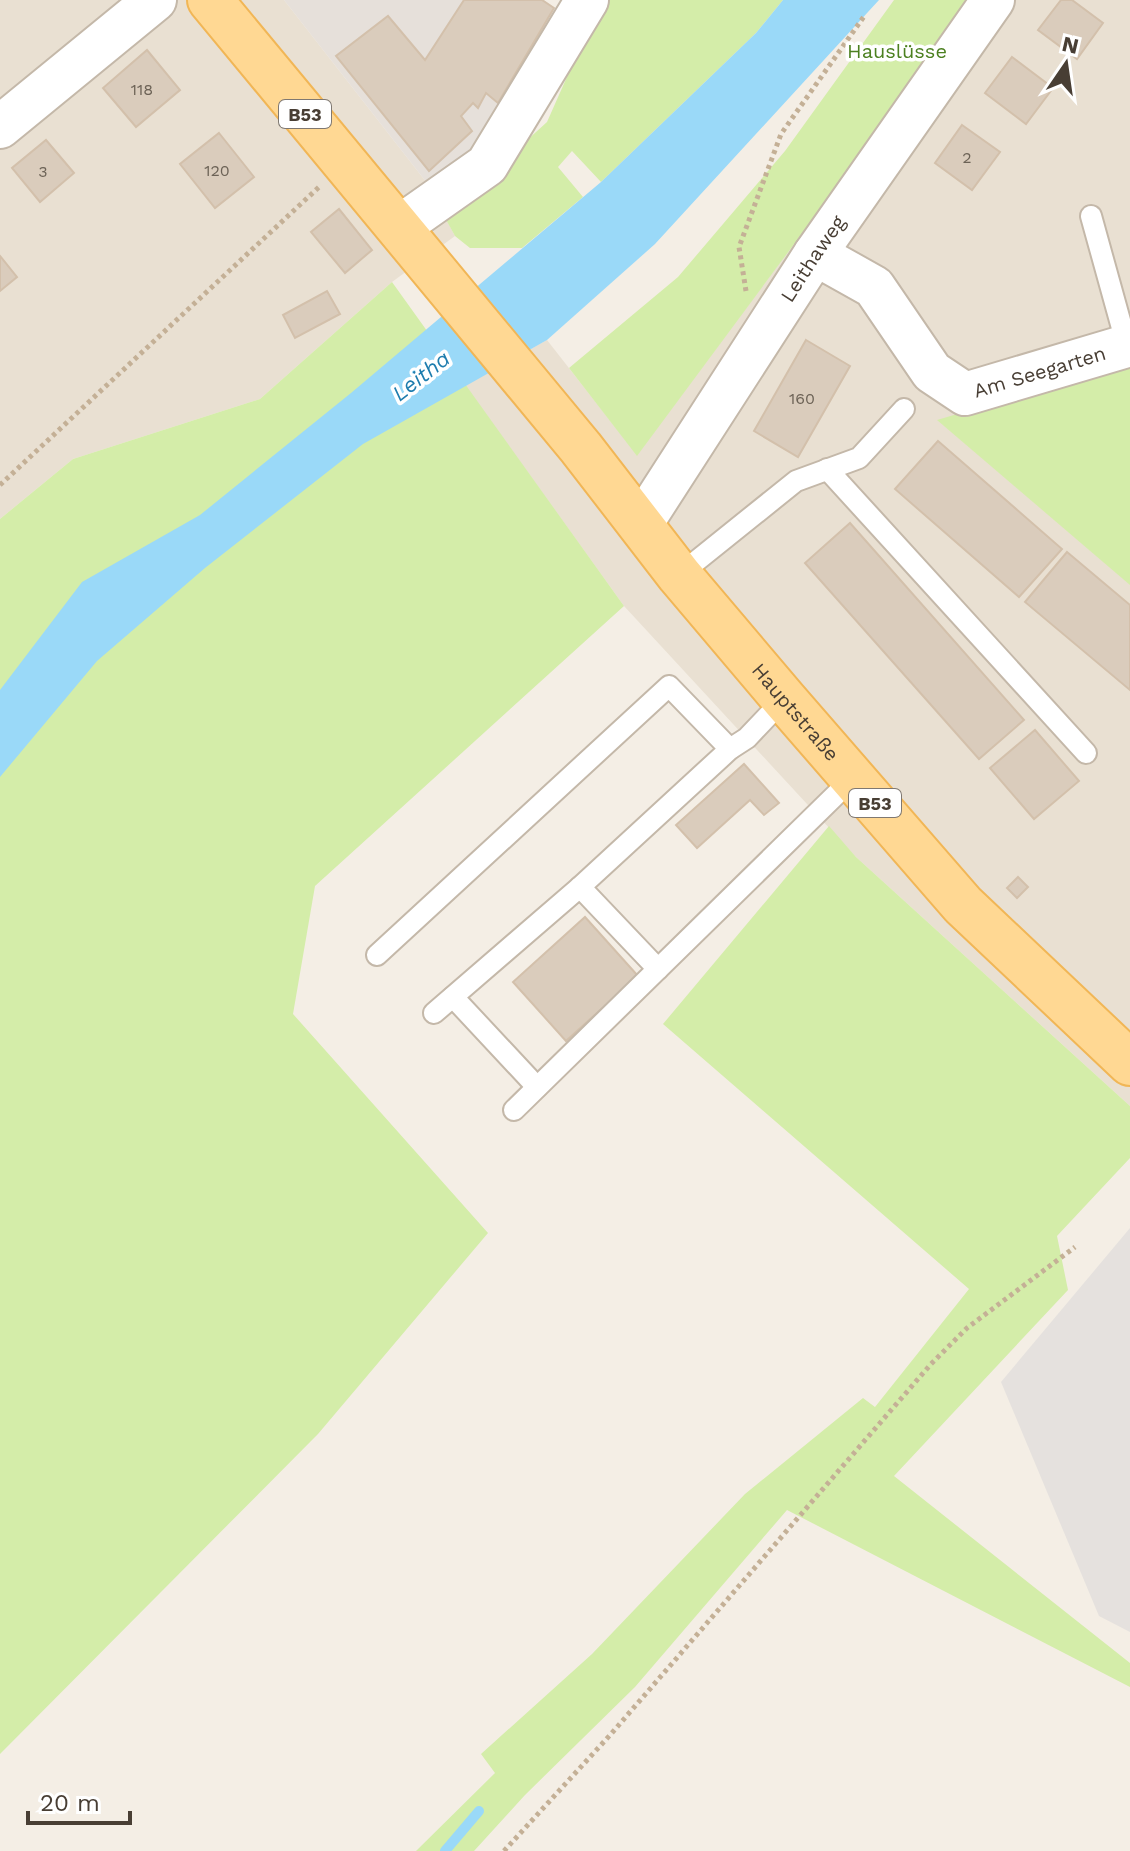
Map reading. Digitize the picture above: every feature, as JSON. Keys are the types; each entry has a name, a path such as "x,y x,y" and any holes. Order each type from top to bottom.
{"main road":[{"name":"B53","path":"210,0 407,236"},
{"name":"Hauptstraße","path":"407,236 581,448 679,575 963,905 1130,1063"}],"street":[{"path":"0,127 155,0"},
{"path":"407,236 487,165 587,0"},
{"name":"Leithaweg","path":"641,524 815,254 993,0"},
{"name":"Am Seegarten","path":"815,254 874,287 932,372 965,394 1128,345"}],"lane":[{"path":"1091,216 1128,345"},
{"path":"679,575 796,481 859,458 904,409"},
{"path":"827,469 1086,753"},
{"path":"377,955 669,686 730,749"},
{"path":"434,1013 580,887 730,749 747,738 784,699"},
{"path":"514,1110 853,778"},
{"path":"580,887 658,969"},
{"path":"453,997 537,1087"}],"path":[{"path":"755,348 739,247 781,134 865,15"},
{"path":"0,485 327,180 342,159"},
{"path":"504,1851 622,1722 931,1364 967,1328 1075,1247"}],"shaded area":[{"path":"0,0 284,0 427,183 455,236 392,282 260,399 73,459 0,519"},
{"path":"284,0 544,0 554,8 477,156 427,183"},
{"path":"975,0 1130,0 1130,1106 856,857 624,606 465,385 547,340 637,455"},
{"path":"1130,1228 1130,1632 1099,1616 1001,1382"}],"green space":[{"path":"601,0 783,0 756,33 601,182 572,151 558,167 583,197 522,248 470,248 455,236 444,216 547,122"},
{"name":"Hauslüsse","path":"894,0 975,0 637,456 569,368 678,277 785,151"},
{"path":"392,282 624,606 315,886 293,1014 488,1233 318,1434 0,1754 0,519 73,459 260,399"},
{"path":"1130,363 1130,585 937,420"},
{"path":"829,826 856,857 1130,1106 1130,1158 1057,1236 1068,1290 894,1476 1130,1663 1130,1687 787,1510 635,1687 525,1795 474,1851 416,1851 495,1773 481,1754 592,1654 745,1494 863,1398 875,1407 969,1289 663,1024"}],"water":[{"name":"Leitha","path":"783,0 879,0 655,244 547,340 363,444 205,568 97,661 0,777 0,690 82,582 200,515 351,393 601,182 756,33"}],"building":[{"path":"464,0 542,0 554,8 498,103 486,93 478,108 473,103 461,116 472,131 429,171 336,56 388,16 425,60"},
{"path":"1061,0 1072,0 1103,23 1077,59 1038,30"},
{"path":"147,50 180,90 136,127 103,88"},
{"path":"1012,57 1053,88 1026,124 985,93"},
{"path":"962,125 1000,152 972,190 935,163"},
{"path":"219,133 254,177 215,208 180,164"},
{"path":"46,140 74,173 40,202 12,168"},
{"path":"339,209 372,250 345,273 311,232"},
{"path":"0,256 17,277 0,291"},
{"path":"327,291 340,314 295,338 283,315"},
{"path":"806,340 850,366 798,457 754,431"},
{"path":"938,441 1062,549 1019,597 895,489"},
{"path":"850,523 1024,720 979,759 805,563"},
{"path":"1067,552 1130,605 1130,690 1025,602"},
{"path":"1035,730 1079,781 1034,819 990,768"},
{"path":"744,764 779,803 764,815 750,800 697,848 676,825"},
{"path":"1018,877 1028,887 1017,898 1007,888"},
{"path":"585,917 638,976 566,1041 513,982"}],"waterway":[{"path":"445,1851 479,1811"}]}
